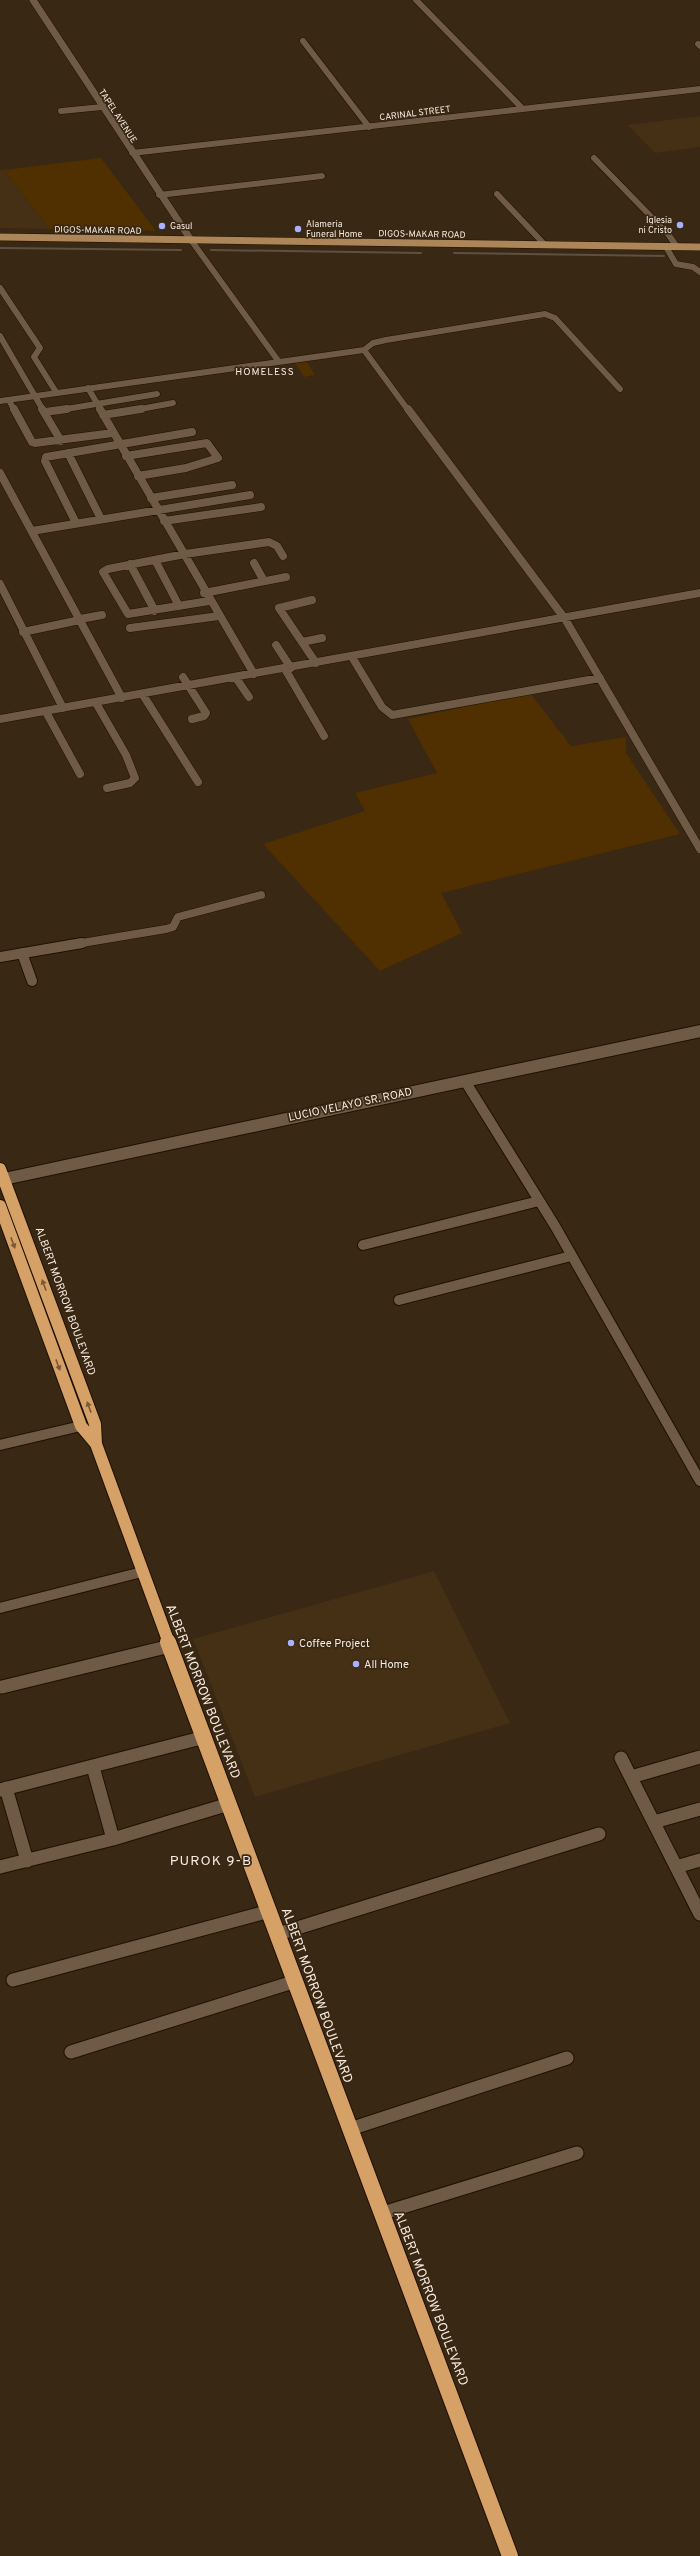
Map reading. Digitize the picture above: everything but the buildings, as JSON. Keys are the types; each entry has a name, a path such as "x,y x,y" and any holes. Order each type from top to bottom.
{"highway":[{"name":"ALBERT MORROW BOULEVARD","path":"1,1176 95,1424 96,1444 142,1572 205,1737 510,2556"},
{"name":"ALBERT MORROW BOULEVARD","path":"0,1206 81,1426 96,1444"}],"main road":[{"name":"DIGOS-MAKAR ROAD","path":"0,238 700,247"}],"street":[{"name":"TAPEL AVENUE","path":"33,0 159,195 192,240"},
{"path":"416,0 523,109"},
{"path":"303,41 368,123 369,127"},
{"name":"CARINAL STREET","path":"132,153 700,89"},
{"path":"61,111 102,107"},
{"path":"594,158 668,234 677,247"},
{"path":"159,195 322,176"},
{"path":"497,194 545,245"},
{"path":"192,240 279,362"},
{"path":"666,247 676,264 693,267 700,272"},
{"path":"0,288 40,348 35,355 35,360 56,392"},
{"path":"0,401 364,350 373,343 386,340 548,314 555,318 620,389"},
{"path":"0,336 36,395 61,441"},
{"path":"364,350 565,619 700,849"},
{"path":"88,388 119,445 185,554 204,593 254,674"},
{"path":"45,412 157,394"},
{"path":"9,400 32,442 40,443 61,441 113,433"},
{"path":"103,416 173,403"},
{"path":"76,524 44,459 68,453 192,432"},
{"path":"126,456 207,443 218,458 186,468 138,476"},
{"path":"68,453 101,519"},
{"path":"0,473 122,698"},
{"path":"151,498 232,485"},
{"path":"32,531 250,495"},
{"path":"164,521 261,507"},
{"path":"209,601 131,615 125,612 103,572 130,564 185,554 269,542 277,546 283,556"},
{"path":"155,560 179,606"},
{"path":"254,563 264,580"},
{"path":"130,564 155,611"},
{"path":"204,593 264,580 286,577"},
{"path":"0,584 23,632 63,708"},
{"path":"0,719 565,619 700,593"},
{"path":"312,600 279,608 316,663"},
{"path":"23,632 102,615"},
{"path":"130,628 143,628 219,616"},
{"path":"302,642 322,638"},
{"path":"276,645 324,736"},
{"path":"352,657 382,707 392,715 600,678"},
{"path":"183,677 206,713 204,716 192,719"},
{"path":"236,678 249,698"},
{"path":"143,694 198,782"},
{"path":"96,703 126,755 135,778 130,783 107,788"},
{"path":"46,712 80,774"},
{"path":"0,957 166,929 173,927 178,917 261,895"},
{"path":"22,953 32,981"},
{"name":"LUCIO VELAYO SR. ROAD","path":"1,1176 700,1031"},
{"path":"465,1080 539,1201 700,1481"},
{"path":"363,1245 539,1201"},
{"path":"399,1300 571,1256"},
{"path":"0,1444 81,1426"},
{"path":"0,1608 142,1572"},
{"path":"2,1687 170,1646"},
{"path":"27,1861 3,1789 205,1737"},
{"path":"631,1777 700,1757"},
{"path":"622,1758 700,1913"},
{"path":"93,1767 113,1839"},
{"path":"0,1867 113,1839 229,1804"},
{"path":"654,1822 700,1809"},
{"path":"278,1934 599,1834"},
{"path":"676,1867 700,1860"},
{"path":"13,1980 270,1911"},
{"path":"71,2052 296,1981"},
{"path":"350,2129 567,2058"},
{"path":"382,2213 577,2153"}],"shaded area":[{"path":"700,116 700,147 655,153 628,125"},
{"path":"101,158 156,231 49,229 4,170"},
{"path":"0,170 4,170 49,229 0,228"},
{"path":"307,362 315,375 304,377 295,363"},
{"path":"530,693 571,746 626,737 626,753 680,834 441,893 462,933 380,971 263,844 365,811 355,793 437,773 408,719"},
{"path":"434,1571 510,1723 255,1797 193,1639"}],"waterway":[{"path":"0,248 181,250"},
{"path":"211,250 421,253"},
{"path":"454,253 664,256"}],"place":[{"name":"Iglesia ni Cristo","path":"680,225"},
{"name":"Gasul","path":"162,226"},
{"name":"Alameria Funeral Home","path":"298,229"},
{"name":"Coffee Project","path":"291,1643"},
{"name":"All Home","path":"356,1664"}],"district":[{"name":"HOMELESS","path":"265,371"},
{"name":"PUROK 9-B","path":"211,1860"}]}
